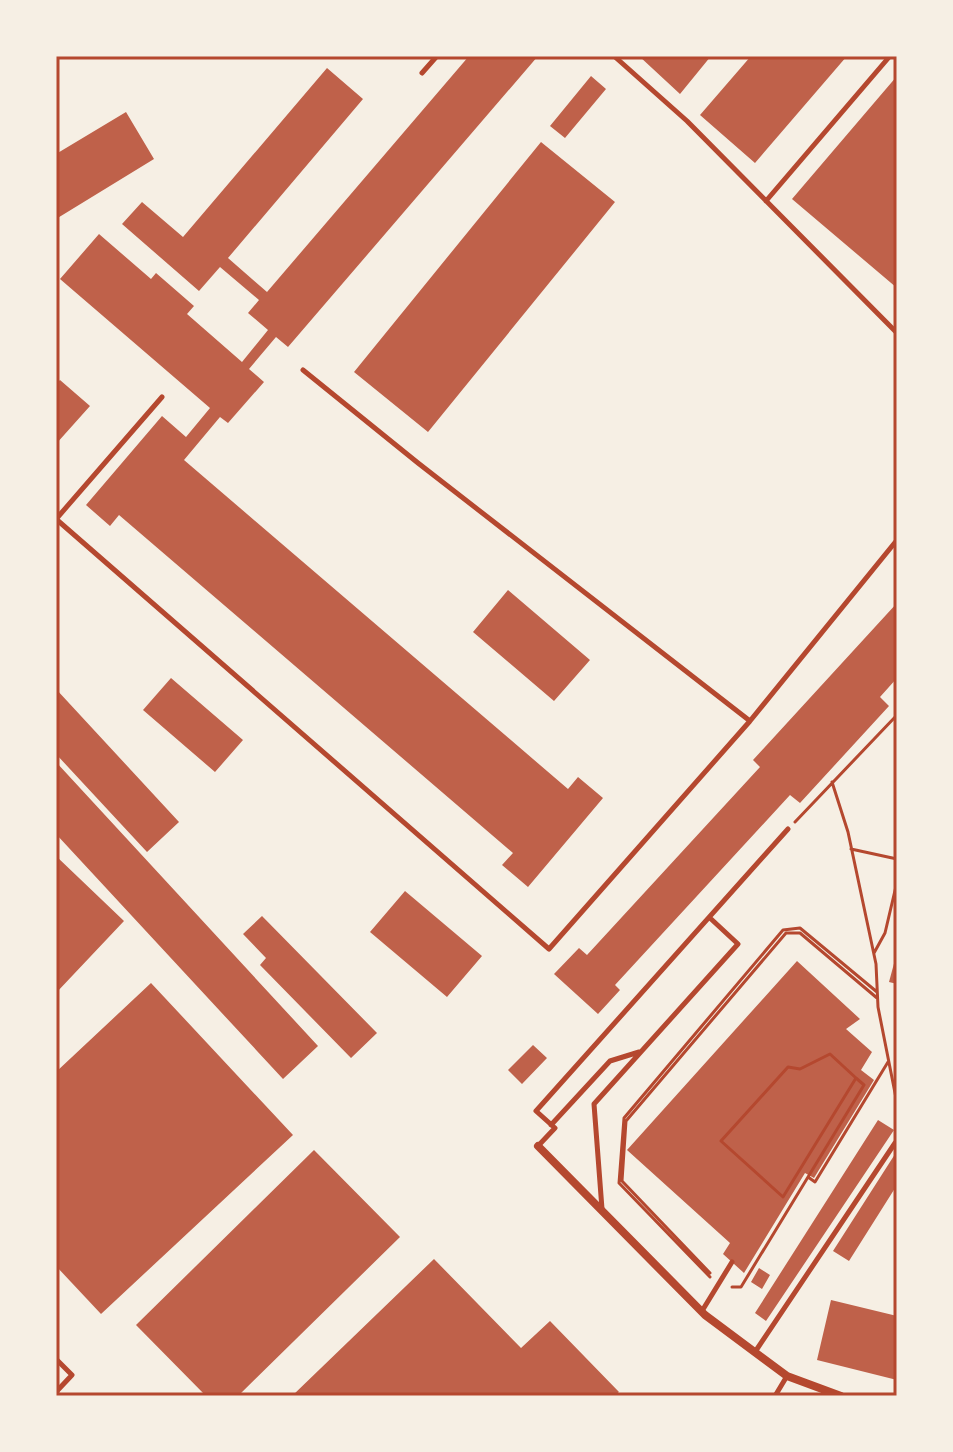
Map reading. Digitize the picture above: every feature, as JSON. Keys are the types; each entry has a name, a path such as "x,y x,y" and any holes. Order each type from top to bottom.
{"street":[{"path":"538,1146 702,1311 787,1376 841,1396"}],"lane":[{"path":"422,73 437,56"},
{"path":"614,56 687,121 897,333"},
{"path":"765,201 890,56"},
{"path":"303,370 750,721"},
{"path":"162,397 56,518 549,949 750,721 897,540"},
{"path":"538,1146 555,1128 536,1111 788,829"},
{"path":"602,1212 594,1104 738,944 710,918"},
{"path":"551,1125 610,1061 640,1052"},
{"path":"755,1352 895,1143"},
{"path":"702,1311 732,1262"},
{"path":"56,1359 72,1375 56,1392"},
{"path":"775,1396 787,1376"}],"path":[{"path":"788,829 897,715"},
{"path":"832,782 851,849 874,953 877,995 897,1103"},
{"path":"851,849 897,859"},
{"path":"874,953 885,933 897,882"},
{"path":"856,1078 783,1197 721,1141 788,1067 800,1069 830,1054 864,1085 741,1287 719,1284 622,1181 626,1121 786,933 800,933 877,995"},
{"path":"808,1177 815,1182 888,1062"}],"building":[{"path":"469,56 538,56 288,347 276,337 249,369 264,382 228,423 220,417 184,460 568,789 578,777 603,798 528,887 502,865 513,853 119,515 110,526 86,505 162,416 186,437 210,408 60,279 99,234 151,279 156,273 194,306 187,314 242,362 268,330 248,313 259,300 220,267 199,291 122,224 142,202 183,237 327,68 363,99 228,258 267,292"},
{"path":"639,56 711,56 680,94"},
{"path":"751,56 847,56 755,163 700,115"},
{"path":"591,76 606,89 565,138 550,126"},
{"path":"897,76 897,288 792,199"},
{"path":"126,112 154,159 56,219 56,154"},
{"path":"541,142 615,202 428,432 354,372"},
{"path":"60,380 90,406 56,444 56,384"},
{"path":"508,590 590,660 554,701 473,632"},
{"path":"897,603 897,678 880,697 889,706 800,803 790,795 615,985 620,990 598,1014 554,974 579,948 587,955 760,767 753,760"},
{"path":"171,678 243,740 215,772 143,710"},
{"path":"56,689 179,822 147,852 56,754"},
{"path":"56,762 318,1046 283,1079 56,834"},
{"path":"56,856 124,921 56,993"},
{"path":"405,891 482,956 447,997 370,932"},
{"path":"262,916 377,1033 351,1058 260,965 266,958 243,934"},
{"path":"897,956 897,984 889,982"},
{"path":"797,961 860,1019 846,1029 872,1052 861,1070 874,1080 814,1178 805,1173 744,1273 723,1254 730,1243 627,1150"},
{"path":"151,983 293,1135 101,1314 56,1266 56,1072"},
{"path":"533,1045 547,1058 522,1084 508,1070"},
{"path":"878,1120 894,1130 766,1321 755,1313"},
{"path":"314,1150 400,1237 238,1396 206,1396 136,1325"},
{"path":"897,1151 897,1185 849,1261 833,1251"},
{"path":"434,1259 521,1348 550,1321 619,1392 614,1396 292,1396"},
{"path":"759,1268 770,1275 762,1289 751,1282"},
{"path":"831,1300 897,1316 897,1380 817,1360"}]}
